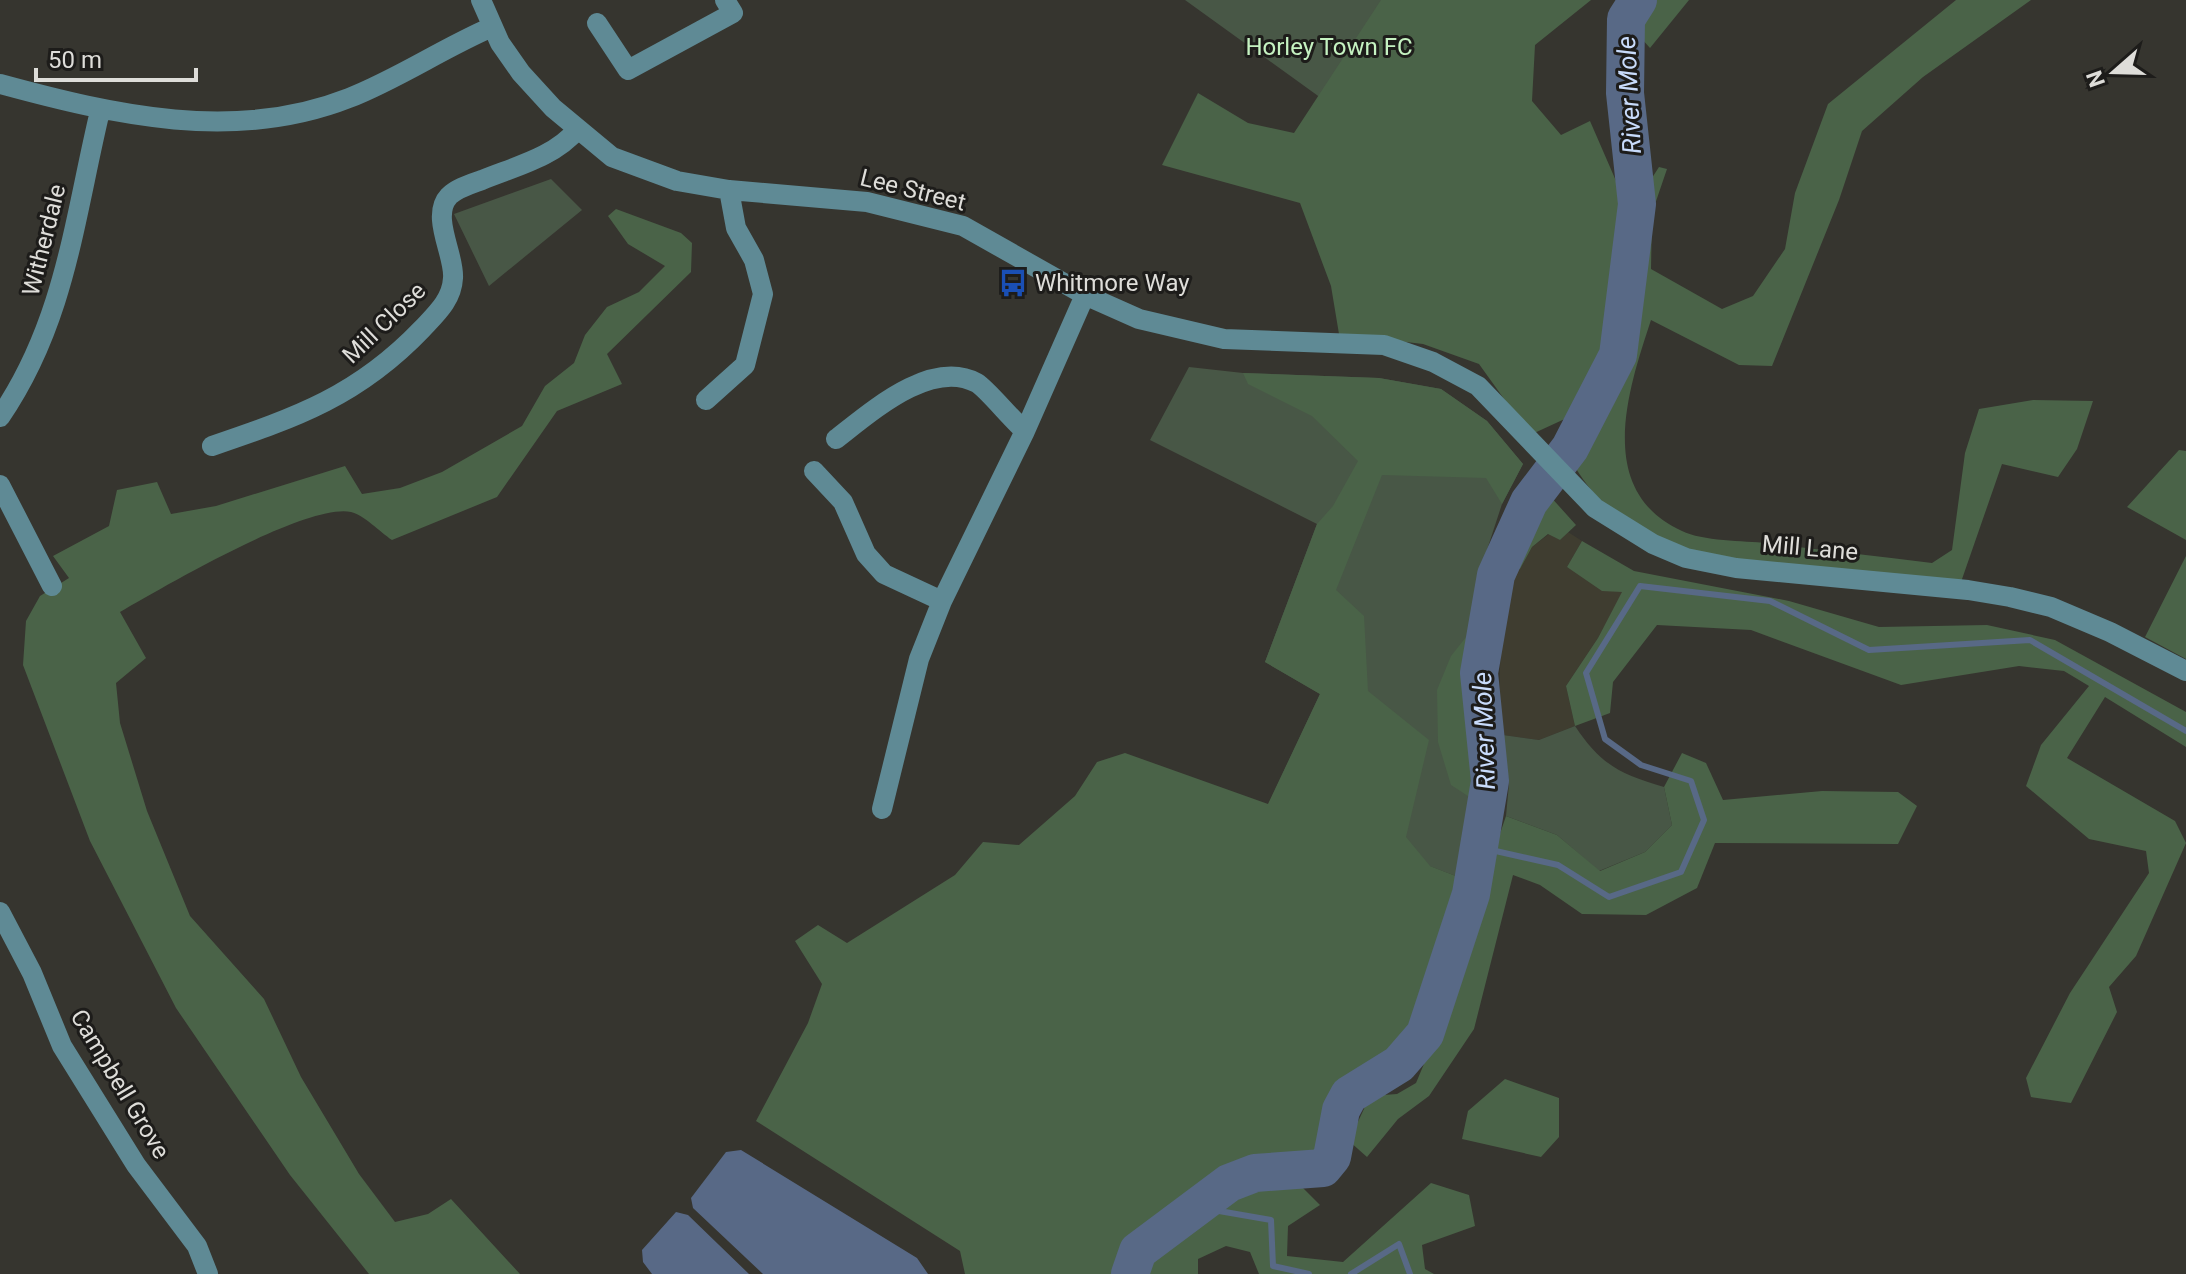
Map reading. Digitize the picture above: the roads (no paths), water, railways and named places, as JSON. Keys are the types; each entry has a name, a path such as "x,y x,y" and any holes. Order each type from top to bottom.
{"street":[{"name":"Lee Street","path":"481,0 492,27 521,73 578,129 622,161 677,181 729,190 867,202 910,211 963,226 1085,295 1139,319 1224,339 1384,345 1433,362 1478,386"},
{"path":"597,23 628,70 733,13 725,0"},
{"path":"0,84 100,111 225,123 310,111 351,98 492,27"},
{"name":"Witherdale","path":"0,417 20,388 44,339 63,286 100,111"},
{"name":"Mill Close","path":"212,446 293,418 363,383 433,317 452,289 452,257 442,212 448,197 463,187 549,153 578,129"},
{"path":"706,400 745,365 763,294 754,260 736,228 729,190"},
{"path":"882,809 919,659 942,601 1025,431 1085,295"},
{"path":"836,439 897,392 956,374 981,385 1004,414 1025,431"},
{"name":"Mill Lane","path":"1478,386 1534,440 1577,490 1607,515 1653,544 1686,558 1736,568 1968,590 2023,600 2051,607 2110,632 2186,671"},
{"path":"814,471 843,502 866,554 884,574 942,601"},
{"path":"0,485 52,586"},
{"name":"Campbell Grove","path":"0,912 32,973 62,1046 136,1165 197,1246 208,1274"}],"water":[{"path":"741,1150 917,1258 928,1274 763,1274 693,1208 691,1198 726,1152"},
{"path":"676,1212 688,1215 749,1274 652,1274 643,1262 642,1250"}],"waterway":[{"name":"River Mole","path":"1130,1274 1138,1251 1229,1183 1255,1173 1323,1168 1332,1157 1341,1110 1349,1095 1399,1064 1425,1034 1471,894 1490,781 1479,673 1496,575 1529,502 1570,448 1618,355 1637,204 1625,93 1626,19 1638,0"},
{"path":"1478,847 1558,865 1609,897 1681,872 1704,820 1691,781 1641,765 1605,739 1586,673 1640,586 1770,601 1869,650 2030,640 2186,731"},
{"path":"1196,1207 1271,1220 1273,1266 1309,1274"},
{"path":"1351,1274 1399,1244 1410,1274"}],"place":[{"name":"Whitmore Way","path":"1013,283"}],"park label":[{"name":"Horley Town FC","path":"1329,47"}]}
